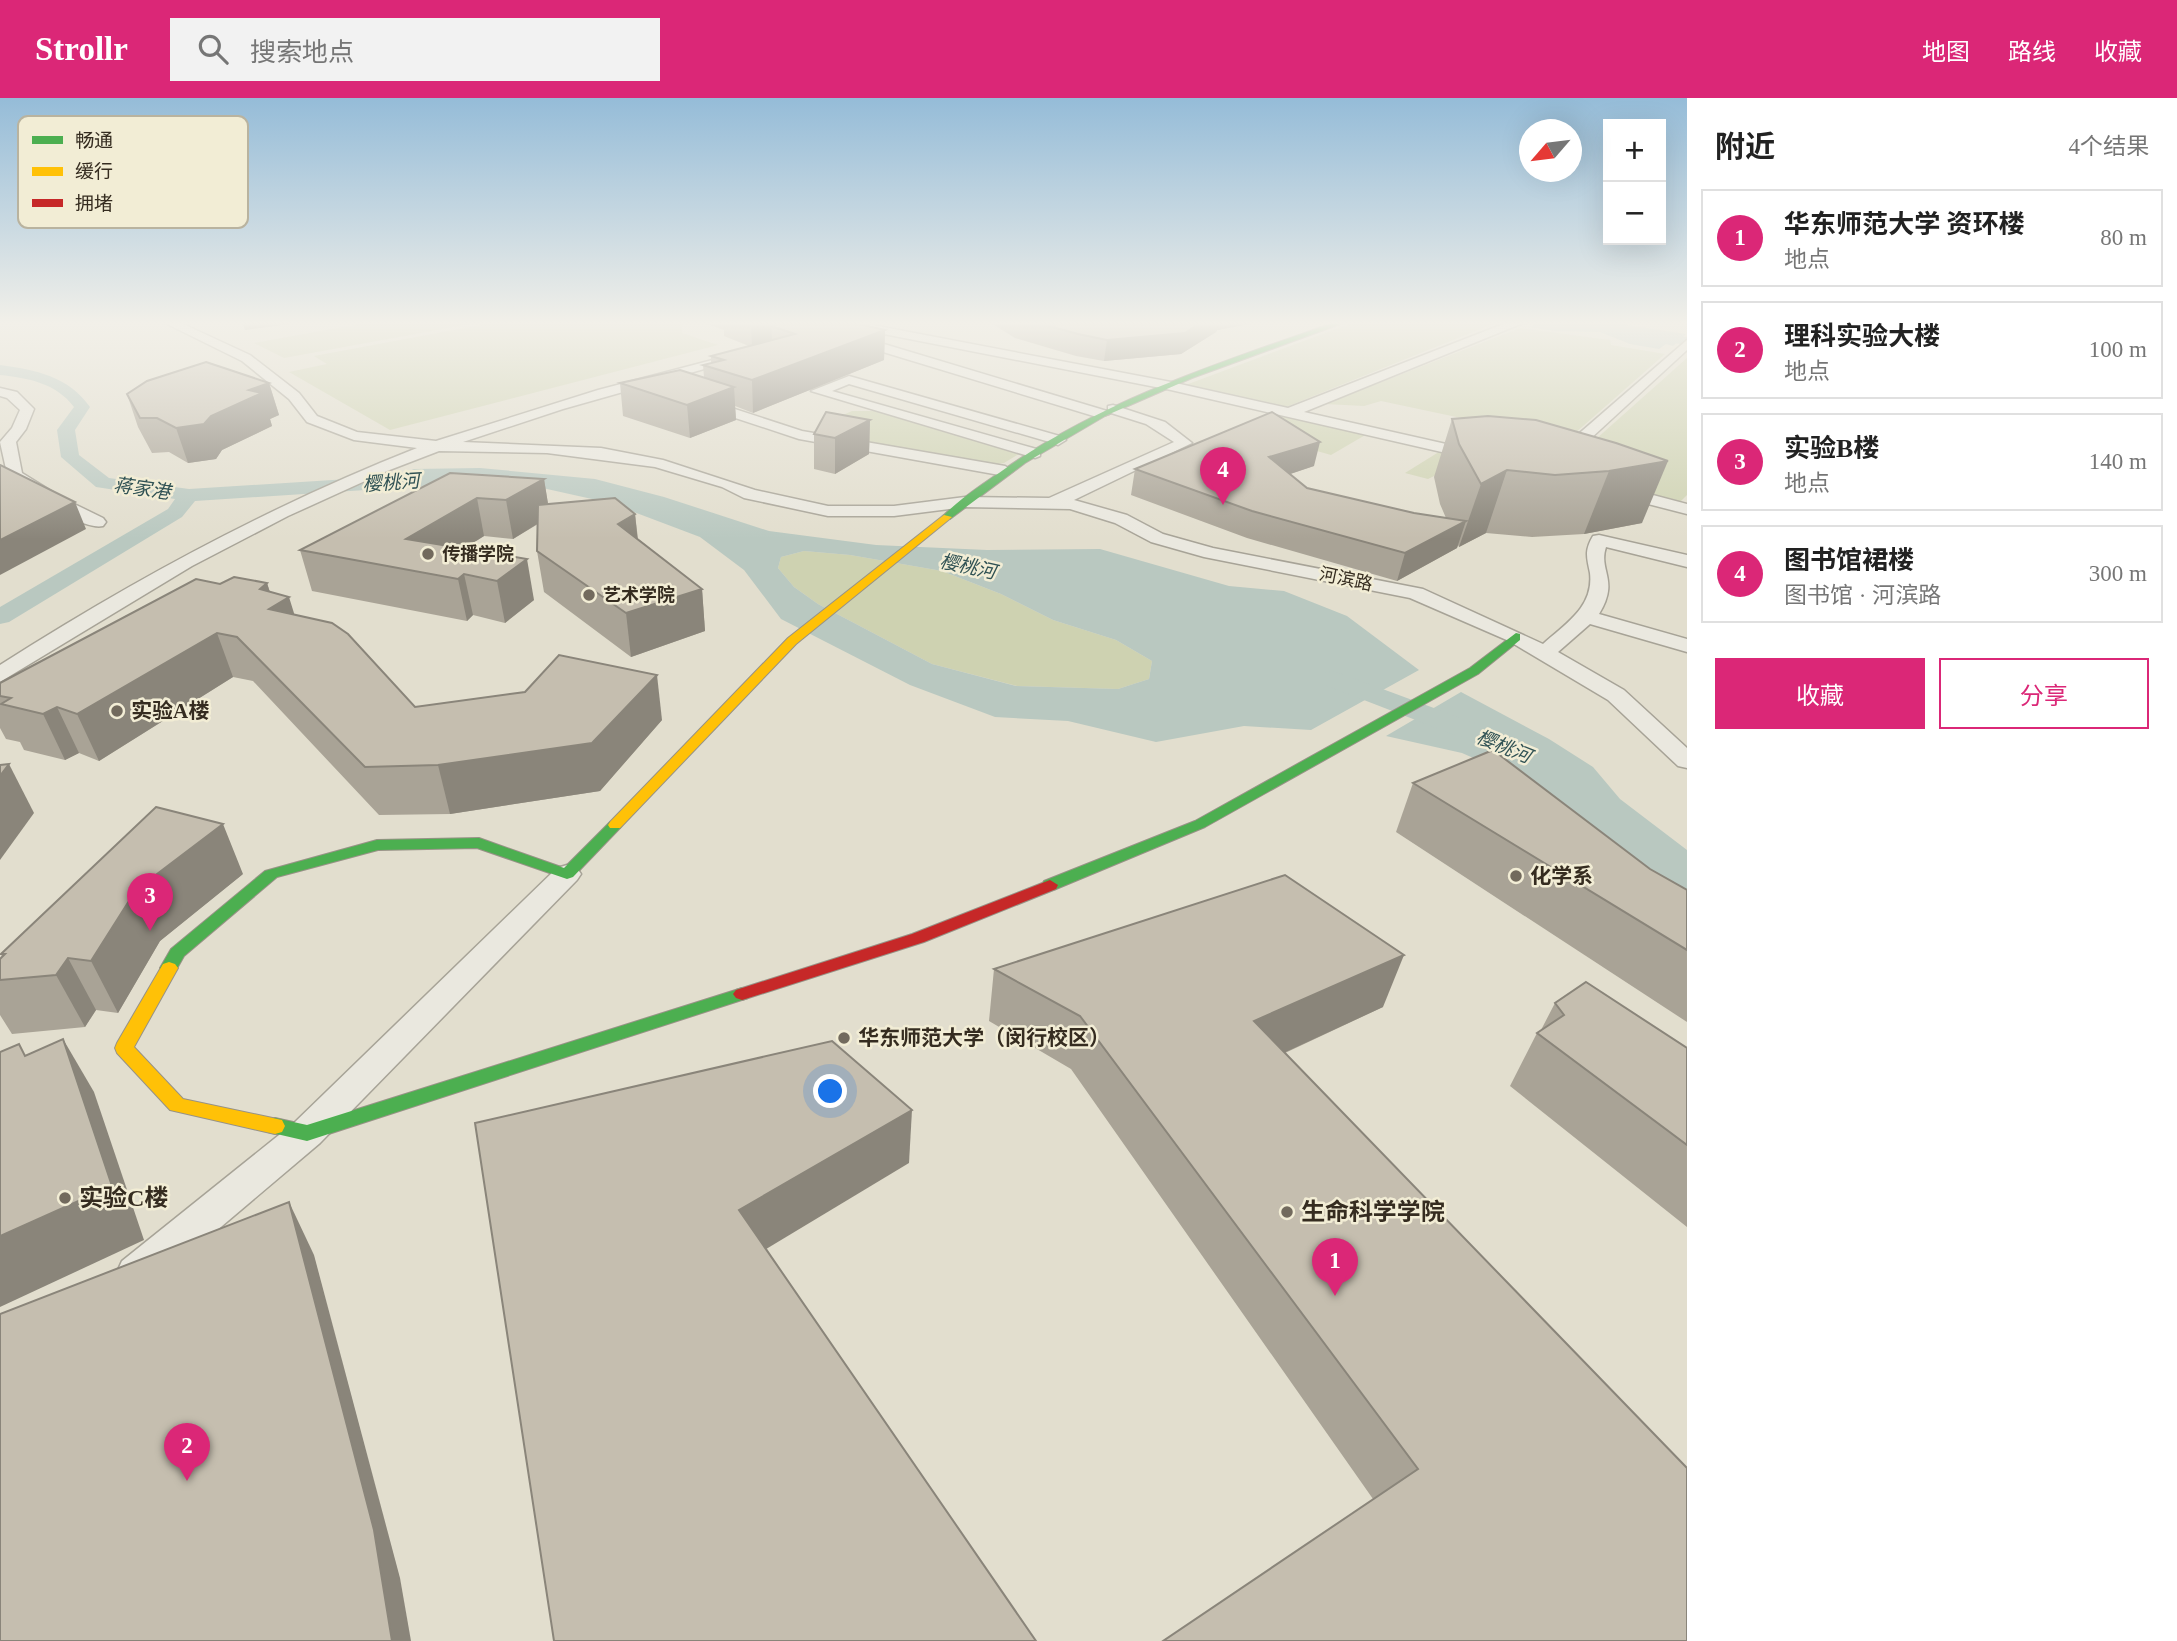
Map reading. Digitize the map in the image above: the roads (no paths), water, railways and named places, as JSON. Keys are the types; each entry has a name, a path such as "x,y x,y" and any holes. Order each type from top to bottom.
{"street":[{"path":"12,395 27,409 19,429 8,442 14,475 58,503 97,522"},
{"name":"河滨路","path":"293,395 312,419 354,436 437,446 547,448 601,453 657,463 728,484 750,494 828,511 894,511 965,502 1071,504 1121,519 1157,538 1211,553 1416,593 1546,652 1616,695 1687,761"},
{"path":"0,675 113,602 302,502 437,446 607,395"},
{"path":"832,395 1035,453"},
{"path":"815,438 839,431 839,418 863,404 889,395"},
{"path":"902,395 1058,440"},
{"path":"1053,503 1184,443 1170,429 1135,414 1107,412 1055,395"},
{"path":"104,1290 139,1273 307,1133 567,874 792,641 1005,471 1107,412 1149,395"},
{"path":"1213,395 1493,459"},
{"path":"1291,412 1334,395"},
{"path":"1552,473 1634,395"},
{"path":"683,396 815,438 1005,471"},
{"path":"783,429 805,422"},
{"path":"1597,485 1687,508"},
{"path":"1546,652 1585,616 1601,595 1602,574 1594,555 1600,540 1687,561"},
{"path":"1585,616 1687,646"},
{"path":"567,874 479,843 377,845 271,874 177,953 124,1048 177,1105 307,1133 918,938 1200,824 1474,671 1516,637"}],"water":[{"path":"480,468 595,479 664,497 769,531 876,545 987,550 1100,549 1229,586 1284,591 1347,616 1419,670 1311,730 1244,726 1156,742 1068,721 995,717 910,685 781,619 744,570 700,537 610,503 538,487 441,485 364,491 414,469","holes":["804,551 850,555 942,571 1001,594 1053,620 1116,640 1152,661 1149,679 1118,689 1016,686 932,664 818,604 794,587 778,568 781,557"]},
{"path":"1461,692 1549,739 1593,767 1620,799 1687,850 1687,899 1521,779 1462,753 1386,736"}],"waterway":[{"name":"蒋家港","path":"72,395 82,407 66,430 70,457 103,483 189,495"},
{"name":"樱桃河","path":"189,495 427,480"},
{"name":"蒋家港","path":"0,617 175,513 189,495"},
{"name":"樱桃河","path":"1334,679 1467,730"}],"place":[{"name":"图书馆裙楼","path":"1223,505"},
{"name":"传播学院","path":"428,554"},
{"name":"艺术学院","path":"589,595"},
{"name":"实验A楼","path":"117,711"},
{"name":"化学系","path":"1516,876"},
{"name":"实验B楼","path":"150,931"},
{"name":"华东师范大学（闵行校区）","path":"844,1038"},
{"name":"实验C楼","path":"65,1198"},
{"name":"生命科学学院","path":"1287,1212"},
{"name":"华东师范大学 资环楼","path":"1335,1296"},
{"name":"理科实验大楼","path":"187,1481"}]}
